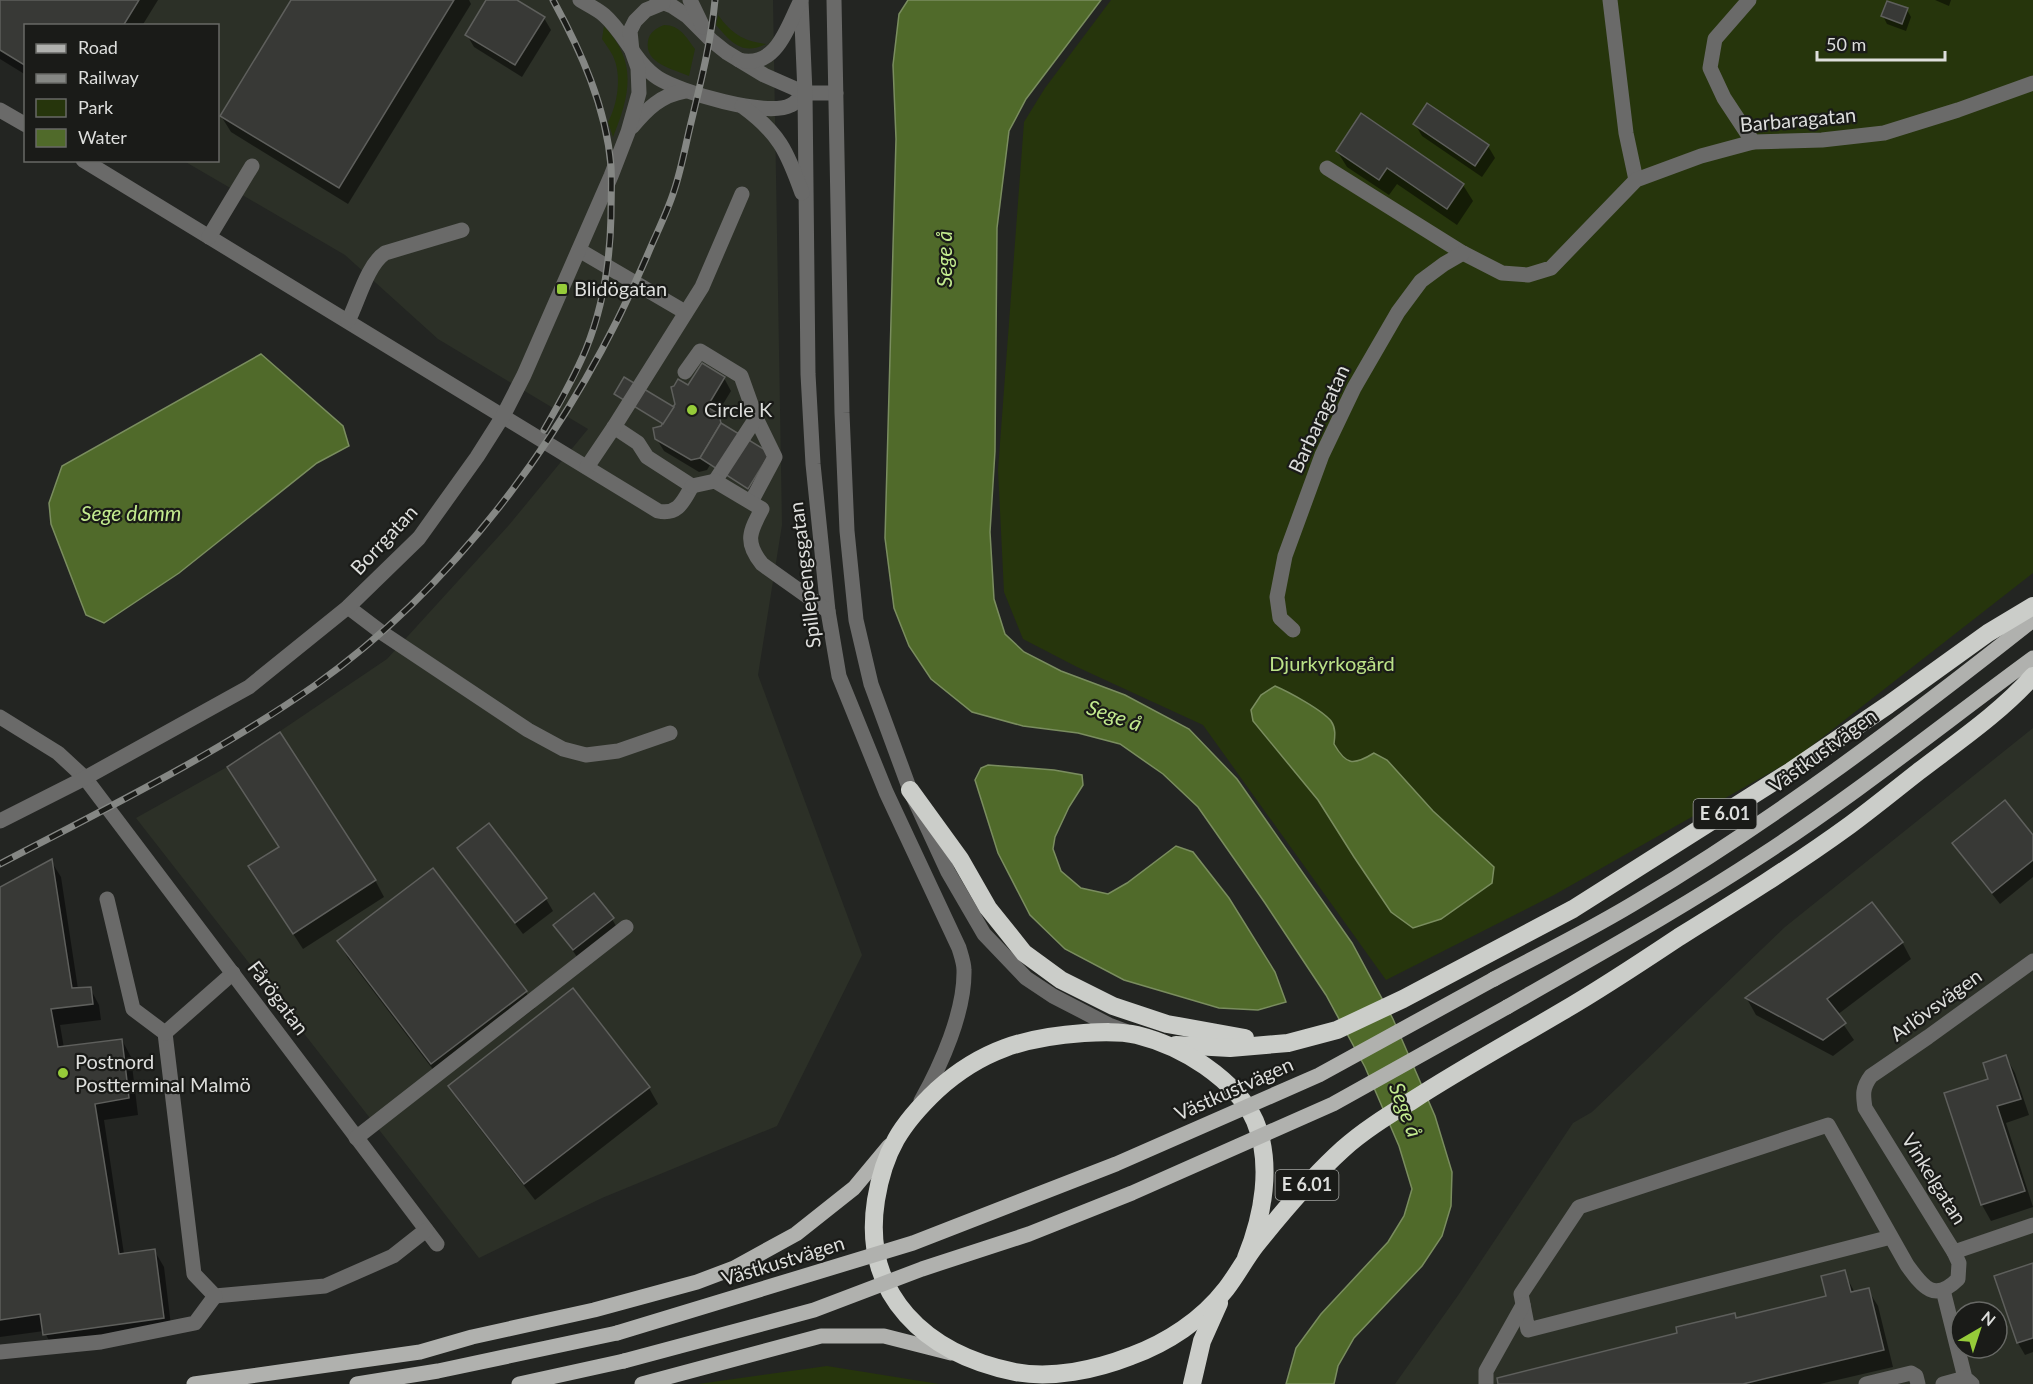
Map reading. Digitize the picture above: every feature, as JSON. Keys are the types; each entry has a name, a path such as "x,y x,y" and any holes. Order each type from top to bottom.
{"highway":[{"name":"E 6.01","path":"1165,1044 1199,1048 1230,1048 1288,1043 1337,1030 1403,999 1574,909 1791,771 1988,633 2033,606"},
{"name":"E 6.01","path":"1246,1258 1296,1197 1320,1172 1346,1146 1377,1123 1437,1084 1587,997 1780,874 1849,826 1935,759 2018,692 2033,676"},
{"path":"910,790 960,859 988,908 1024,953 1061,980 1113,1006 1167,1024 1222,1035 1288,1043"},
{"path":"1046,1384 947,1347 915,1324 897,1305 883,1280 875,1254 873,1226 881,1175 894,1139 917,1109 944,1084 974,1062 1008,1046 1031,1039 1096,1032 1133,1034 1165,1044 1193,1058 1215,1073 1240,1097 1255,1122 1264,1157 1261,1210 1255,1235 1246,1258 1213,1314 1202,1341 1192,1384"},
{"path":"1015,1372 1043,1374 1072,1372 1099,1367 1130,1357 1181,1331 1227,1288"}],"main road":[{"name":"Västkustvägen","path":"357,1384 438,1371 617,1333 809,1276 913,1242 1116,1164 1319,1075 1641,899 1738,837 1833,772 2033,620"},
{"path":"519,1384 624,1360 814,1310 922,1269 1070,1218 1333,1104 1655,922 1761,856 1843,800 2033,658"},
{"path":"194,1384 420,1352 472,1337 594,1310 697,1282 734,1268 796,1234 854,1188 894,1139"},
{"path":"642,1384 821,1336 884,1336 974,1359"}],"street":[{"path":"580,0 604,15 644,66 658,78 685,91 742,106 780,108 790,106 805,93"},
{"path":"690,0 707,36"},
{"path":"736,59 750,62 762,59 779,46 801,0"},
{"name":"Spillepengsgatan","path":"801,0 805,93 808,374 813,464 828,611 839,676 886,792 960,948 964,969 960,1004 953,1029 928,1089 917,1109"},
{"path":"834,0 842,413 847,531 856,620 871,684 910,790 948,872 984,934 1026,978 1053,996 1109,1025 1133,1034"},
{"path":"836,20 844,0"},
{"path":"1610,0 1626,133 1636,180"},
{"path":"1749,0 1715,39 1710,68 1724,98 1753,142"},
{"path":"660,1 687,16 707,36 736,59 764,75 805,93 836,93"},
{"name":"Borrgatan","path":"0,821 85,778 249,687 348,607 419,538 477,458 524,375 628,132 639,93 638,68 632,51 630,31 635,21 646,10 660,1"},
{"name":"Barbaragatan","path":"1327,168 1463,253 1502,273 1528,275 1551,268 1636,180 1701,156 1753,142 1822,140 1884,133 2033,83"},
{"name":"Borrgatan","path":"628,132 648,108 672,93 685,91"},
{"path":"742,106 772,132 788,154 807,204"},
{"path":"0,110 24,124"},
{"path":"86,162 658,511 667,513 674,511 692,486"},
{"path":"209,237 252,166"},
{"path":"587,466 702,287 742,194"},
{"path":"348,321 379,257 385,253 462,230"},
{"path":"579,250 685,312"},
{"name":"Barbaragatan","path":"1293,630 1280,618 1277,597 1285,556 1322,455 1354,388 1398,312 1421,281 1463,253"},
{"path":"685,372 700,351 741,376 756,418 775,457 756,505 750,537 751,548 762,564 828,611"},
{"path":"716,481 756,418"},
{"path":"614,427 638,443 647,457 692,486 716,481 756,505"},
{"path":"348,607 381,632 528,730 563,749 586,755 618,751 669,733"},
{"name":"Fårögatan","path":"0,717 58,753 85,778 436,1244"},
{"path":"107,899 133,1009 165,1033 194,1274 215,1296"},
{"path":"356,1137 626,927"},
{"name":"Arlövsvägen","path":"1864,1085 1871,1076 2033,961"},
{"path":"165,1033 233,974"},
{"name":"Vinkelgatan","path":"1864,1085 1865,1108 1954,1252 2033,1226"},
{"path":"1891,1237 1527,1330 1521,1293 1579,1207 1828,1125 1907,1265 1921,1284 1935,1291 1943,1290 1948,1289 1959,1279 1959,1263 1954,1252"},
{"path":"0,1352 101,1342 195,1323 215,1296 325,1286 393,1256 426,1230"},
{"path":"1943,1290 1969,1381 1943,1384"},
{"path":"1486,1384 1486,1371 1523,1305"},
{"path":"1866,1384 1911,1373 1916,1376 1918,1384"}],"shaded area":[{"path":"0,0 773,0 782,525 758,675 862,955 777,1126 602,1198 479,1258 136,818 227,767 387,659 509,525 588,429 438,339 345,255 186,162 219,162 219,24 24,24"},
{"path":"2033,728 2033,1384 1395,1384 1459,1294 1573,1123 1592,1112 1785,927"}],"green space":[{"name":"Djurkyrkogård","path":"1111,0 2033,0 2033,573 1796,758 1554,895 1386,980 1203,725 1077,667 1023,639 1004,592 998,470 1024,122 1045,88"},
{"path":"718,15 739,36 766,44 744,48 732,42 716,25"},
{"path":"664,25 678,29 695,49 689,76 661,64 655,60 648,49 648,41 653,31"},
{"path":"604,26 615,39 622,53 628,79 624,107 613,137 608,122 616,98 618,80 613,56 602,39"},
{"path":"827,1366 939,1384 698,1384"}],"water":[{"name":"Sege å","path":"908,0 1101,0 1026,99 1009,131 997,228 995,451 990,532 994,599 1005,634 1024,652 1061,671 1125,695 1189,729 1237,779 1352,943 1393,1019 1435,1116 1452,1172 1451,1206 1442,1236 1422,1266 1354,1338 1338,1366 1334,1384 1286,1384 1296,1348 1321,1314 1388,1242 1404,1216 1412,1189 1399,1146 1365,1067 1326,995 1198,807 1163,774 1120,744 1078,733 1023,726 972,712 931,679 909,646 894,608 885,538 896,139 893,65 899,14"},
{"name":"Sege damm","path":"261,354 343,426 349,446 317,463 179,573 104,623 86,615 51,524 49,503 62,466"},
{"path":"1275,686 1313,707 1331,721 1335,735 1334,744 1346,760 1361,760 1374,753 1387,760 1433,811 1494,867 1492,883 1441,919 1413,928 1391,912 1318,800 1253,721 1251,710 1261,695"},
{"path":"988,765 1054,770 1082,775 1083,785 1069,807 1055,837 1053,849 1061,871 1081,888 1108,894 1127,883 1176,846 1193,852 1229,898 1275,972 1286,1002 1258,1010 1219,1008 1124,980 1065,949 1030,915 998,853 975,780 981,768"}],"building":[{"path":"0,0 139,0 124,24 24,24 24,65 0,50"},
{"path":"291,0 454,0 339,188 220,116"},
{"path":"486,0 517,0 545,17 515,65 465,35"},
{"path":"1887,1 1908,8 1902,24 1881,16"},
{"path":"1427,103 1489,145 1475,166 1413,124"},
{"path":"1361,113 1464,184 1447,209 1387,168 1379,180 1336,151"},
{"name":"Circle K","path":"702,363 725,377 707,407 719,414 721,423 700,458 691,460 655,439 653,428 661,426 675,404 671,387 678,379 688,385"},
{"path":"624,377 674,407 663,424 614,394"},
{"name":"Circle K","path":"721,423 770,453 748,489 700,458"},
{"path":"280,732 376,880 293,934 248,866 279,847 227,767"},
{"path":"2005,800 2033,835 2033,860 1992,893 1952,843"},
{"path":"489,823 547,898 515,923 457,848"},
{"name":"Postnord Postterminal Malmö","path":"52,859 72,988 91,987 93,1004 51,1009 58,1047 122,1039 129,1098 95,1104 119,1254 155,1249 164,1318 43,1335 40,1314 0,1320 0,887"},
{"path":"433,868 527,991 431,1064 337,941"},
{"path":"594,893 614,918 573,950 553,925"},
{"path":"1872,902 1903,942 1827,999 1846,1023 1823,1040 1745,998"},
{"path":"573,988 650,1087 524,1184 448,1086"},
{"path":"2006,1055 2021,1099 1997,1106 2025,1191 1981,1205 1944,1093 1988,1079 1983,1063"},
{"path":"2033,1263 2033,1338 2017,1343 2009,1320 2009,1300 2002,1300 1994,1276"},
{"path":"1845,1270 1851,1292 1869,1288 1884,1350 1743,1384 1498,1384 1497,1378 1677,1333 1676,1327 1735,1313 1736,1318 1826,1296 1821,1276"}],"railway":[{"path":"544,430 561,401 592,333 605,284 611,216 611,166 604,122 591,80 553,0"},
{"path":"0,864 199,758 314,686 368,644 418,598 466,548 509,494 549,437 586,378 647,256 679,175 705,64 715,0"}],"place":[{"name":"Blidögatan","path":"562,289"},
{"name":"Circle K","path":"692,410"},
{"name":"Postnord Postterminal Malmö","path":"63,1073"}]}
